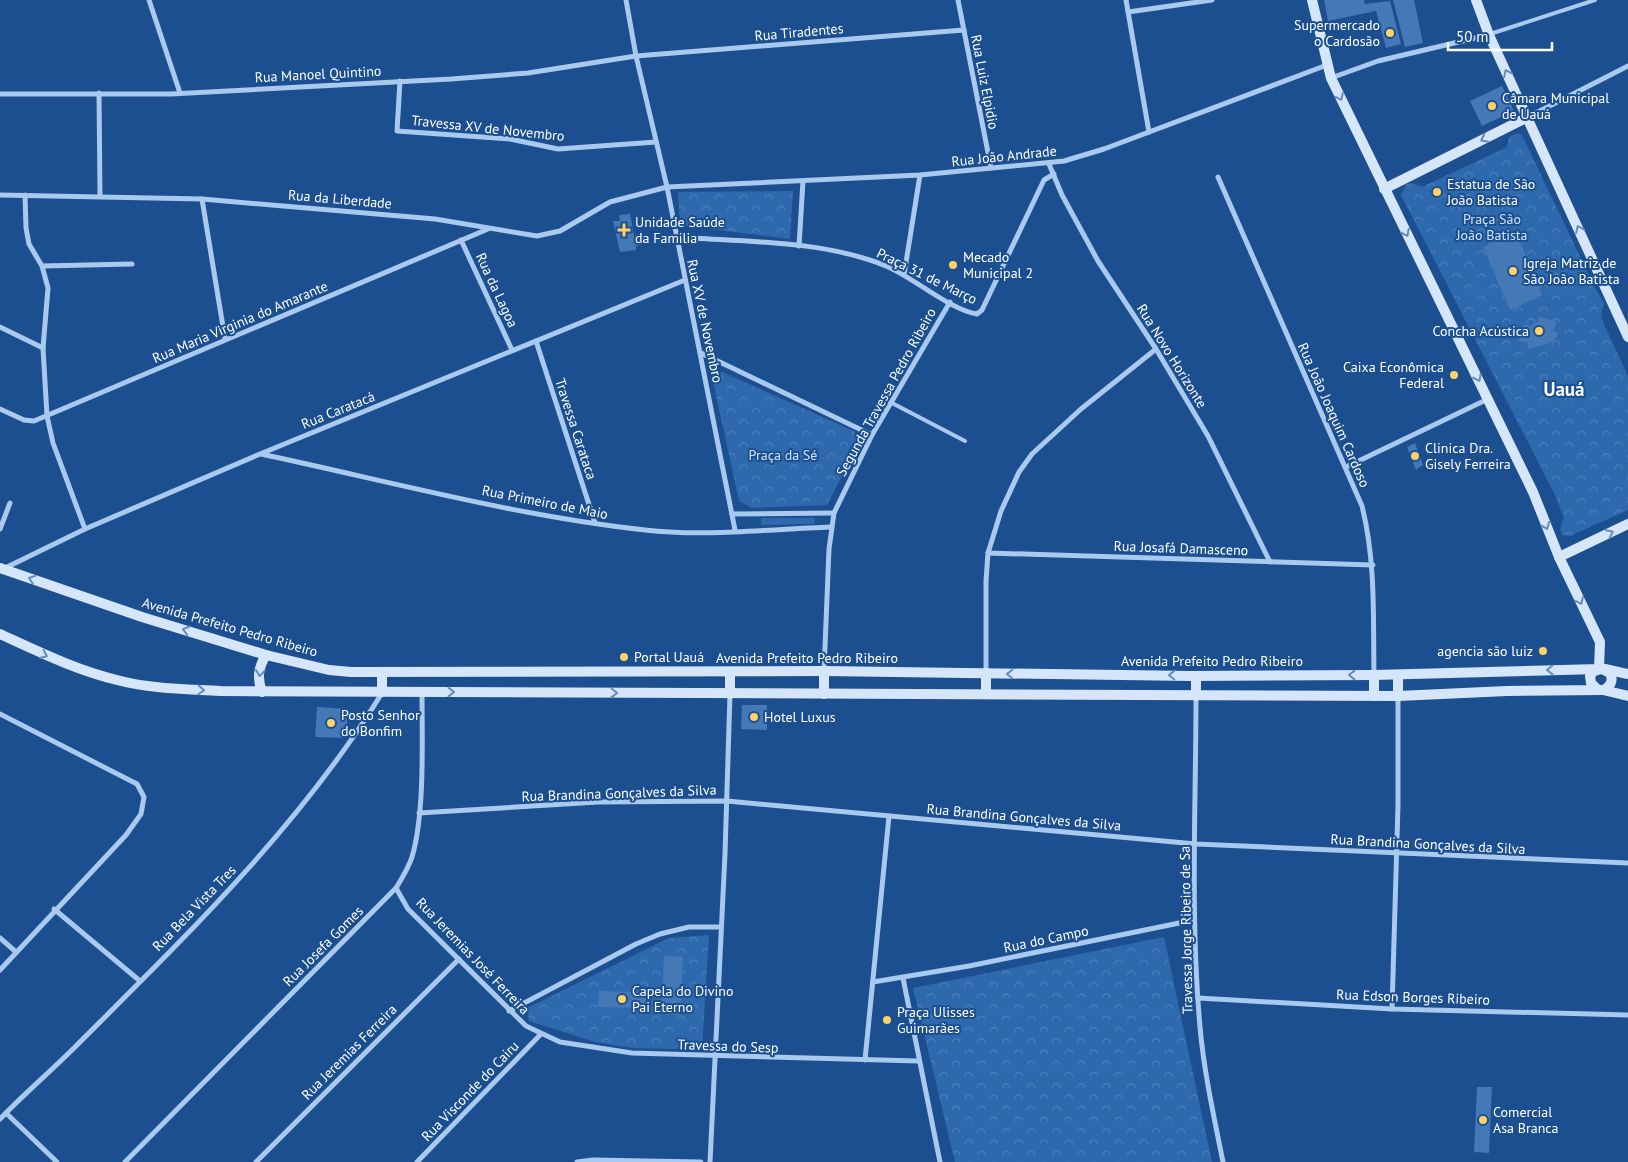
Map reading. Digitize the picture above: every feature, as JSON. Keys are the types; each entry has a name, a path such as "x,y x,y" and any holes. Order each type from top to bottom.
{"main road":[{"path":"1312,0 1331,78 1533,492 1560,557 1600,642 1600,669"},
{"path":"1476,0 1489,34 1628,337"},
{"path":"1384,189 1528,117"},
{"path":"1560,557 1628,524"},
{"name":"Avenida Prefeito Pedro Ribeiro","path":"1,569 142,617 266,655 328,670 382,673 824,671 1196,676 1374,675 1600,669 1628,674"},
{"path":"0,634 48,657 122,682 177,689 262,692 1196,696 1398,696 1508,691 1600,690 1628,696"},
{"path":"262,692 258,676 259,668 266,655"},
{"path":"1600,669 1610,673 1612,680 1609,686 1600,690 1591,683 1590,676 1594,671 1600,669"},
{"path":"824,671 824,694"},
{"path":"730,672 730,694"},
{"path":"382,673 382,692"},
{"path":"986,673 986,694"},
{"path":"1398,674 1398,696"},
{"path":"1374,675 1374,696"},
{"path":"1196,676 1196,696"}],"street":[{"path":"149,0 180,93"},
{"name":"Rua XV de Novembro","path":"626,0 636,56 667,187 735,530"},
{"name":"Rua Luiz Elpidio","path":"958,0 991,168"},
{"path":"1126,0 1149,132"},
{"path":"1128,12 1212,0"},
{"name":"Rua Tiradentes","path":"636,56 964,30"},
{"path":"1331,78 1378,62 1489,34"},
{"name":"Rua Manoel Quintino","path":"0,94 180,93 400,81 528,72 636,56"},
{"name":"Rua João Andrade","path":"667,187 920,175 1049,164 1083,156 1328,65"},
{"path":"1528,117 1628,67"},
{"name":"Travessa XV de Novembro","path":"400,81 397,131 510,139 558,149 656,142"},
{"path":"99,93 100,195"},
{"name":"Rua Novo Horizonte","path":"1049,164 1062,195 1094,253 1156,349 1212,445 1270,562"},
{"name":"Praça 31 de Março","path":"676,238 799,246 863,258 904,275 974,314 980,313 1044,180 1054,174"},
{"path":"904,275 920,175"},
{"name":"Rua João Joaquim Cardoso","path":"1218,177 1362,506 1370,538 1373,564 1374,675"},
{"path":"799,246 803,181"},
{"name":"Rua da Liberdade","path":"0,195 100,195 202,199 435,219 537,236 560,230 610,202 667,187"},
{"path":"25,195 26,228 29,244 42,266 48,288 42,348 47,416 53,443 85,529"},
{"path":"202,199 225,339"},
{"name":"Rua Maria Virginia do Amarante","path":"0,409 29,421 47,416 488,228"},
{"name":"Rua da Lagoa","path":"461,240 512,350"},
{"path":"42,266 132,264"},
{"name":"Rua Caratacá","path":"1,569 85,529 260,454 685,280"},
{"name":"Segunda Travessa Pedro Ribeiro","path":"824,671 831,527 834,513 872,434 950,302"},
{"path":"0,327 42,348"},
{"name":"Travessa Carataca","path":"536,341 595,523"},
{"path":"986,673 986,581 988,553 1001,511 1019,472 1032,454 1081,409 1156,349"},
{"path":"700,353 872,434"},
{"path":"1346,467 1488,399"},
{"name":"Rua Primeiro de Maio","path":"260,454 493,504 595,523 646,530 686,533 831,527"},
{"path":"0,529 10,503"},
{"path":"732,514 834,513"},
{"name":"Rua Josafá Damasceno","path":"988,553 1373,564"},
{"name":"Rua Bela Vista Tres","path":"0,1120 140,981 242,875 303,806 337,761 382,692"},
{"name":"Rua Josefa Gomes","path":"125,1162 396,888 406,872 412,855 419,813 422,692"},
{"path":"710,1162 713,1057 727,801 730,694"},
{"name":"Travessa Jorge Ribeiro de Sa","path":"1196,696 1194,920 1198,998 1209,1093 1223,1162"},
{"path":"1392,1009 1395,854 1398,805 1398,696"},
{"path":"0,714 137,784 144,797 141,814 126,835 54,909 0,970"},
{"name":"Rua Brandina Gonçalves da Silva","path":"419,813 598,802 727,801 1196,844 1628,863"},
{"path":"865,1060 889,816"},
{"name":"Rua Jeremias José Ferreira","path":"396,888 408,909 509,1010 526,1026 540,1035"},
{"path":"54,909 140,981"},
{"name":"Rua do Campo","path":"873,982 903,978 1194,920"},
{"path":"509,1010 636,944 660,934 689,927 721,927"},
{"path":"0,938 16,952"},
{"name":"Rua Jeremias Ferreira","path":"256,1162 458,959"},
{"path":"903,978 918,1061 940,1162"},
{"name":"Rua Edson Borges Ribeiro","path":"1198,998 1392,1009 1628,1014"},
{"name":"Travessa do Sesp","path":"540,1035 560,1042 596,1050 713,1057 918,1061"},
{"name":"Rua Visconde do Cairu","path":"417,1162 540,1035"},
{"path":"6,1113 57,1162"},
{"path":"577,1162 594,1160 701,1162"}],"lane":[{"path":"1489,34 1595,0"},
{"path":"890,402 965,441"}],"green space":[{"name":"Praça São João Batista","path":"1518,133 1522,135 1594,286 1604,303 1601,314 1602,320 1628,376 1628,510 1570,536 1562,535 1560,529 1564,518 1555,495 1401,195 1406,184 1412,183 1422,187 1507,147 1509,137"},
{"path":"793,191 790,239 680,225 678,192"},
{"name":"Praça da Sé","path":"717,372 722,372 854,431 859,443 827,505 752,508 739,501 712,377"},
{"path":"761,518 815,518 815,524 761,525"},
{"path":"709,935 702,1050 633,1048 595,1042 529,1021 527,1008 669,938"},
{"path":"1164,937 1212,1162 955,1162 913,988"}],"building":[{"name":"Supermercado o Cardosão","path":"1324,0 1364,0 1365,4 1390,1 1401,44 1386,48 1376,11 1328,21"},
{"path":"1393,0 1414,0 1423,43 1405,47"},
{"name":"Câmara Municipal de Uauá","path":"1502,86 1514,111 1482,126 1470,101"},
{"name":"Unidade Saúde da Familia","path":"630,214 635,240 641,238 642,245 636,246 636,250 620,252 613,221 620,221 619,215"},
{"name":"Igreja Matriz de São João Batista","path":"1516,232 1542,295 1510,310 1483,247"},
{"name":"Concha Acústica","path":"1539,316 1557,322 1553,330 1558,333 1555,340 1548,344 1528,349 1528,342 1518,341 1524,324 1529,326 1538,322"},
{"name":"Clinica Dra. Gisely Ferreira","path":"1415,443 1423,465 1416,470 1407,447"},
{"name":"Hotel Luxus","path":"742,705 767,705 767,730 741,729"},
{"name":"Posto Senhor do Bonfim","path":"317,707 348,709 346,738 315,737"},
{"path":"664,956 683,957 681,1003 685,1003 685,1010 680,1010 680,1015 661,1014"},
{"name":"Capela do Divino Pai Eterno","path":"639,988 646,988 646,1012 639,1012 639,1008 598,1007 599,991 638,992"},
{"name":"Comercial Asa Branca","path":"1477,1087 1492,1087 1489,1153 1474,1152"}],"place":[{"name":"Supermercado o Cardosão","path":"1390,33"},
{"name":"Câmara Municipal de Uauá","path":"1492,106"},
{"name":"Estatua de São João Batista","path":"1437,192"},
{"name":"Unidade Saúde da Familia","path":"624,230"},
{"name":"Mecado Municipal 2","path":"953,265"},
{"name":"Igreja Matriz de São João Batista","path":"1513,271"},
{"name":"Concha Acústica","path":"1539,331"},
{"name":"Caixa Econômica Federal","path":"1454,375"},
{"name":"Clinica Dra. Gisely Ferreira","path":"1415,456"},
{"name":"agencia são luiz","path":"1543,651"},
{"name":"Portal Uauá","path":"624,657"},
{"name":"Hotel Luxus","path":"754,717"},
{"name":"Posto Senhor do Bonfim","path":"331,723"},
{"name":"Capela do Divino Pai Eterno","path":"622,999"},
{"name":"Praça Ulisses Guimarães","path":"887,1020"},
{"name":"Comercial Asa Branca","path":"1483,1120"}],"district":[{"name":"Uauá","path":"1564,389"}]}
